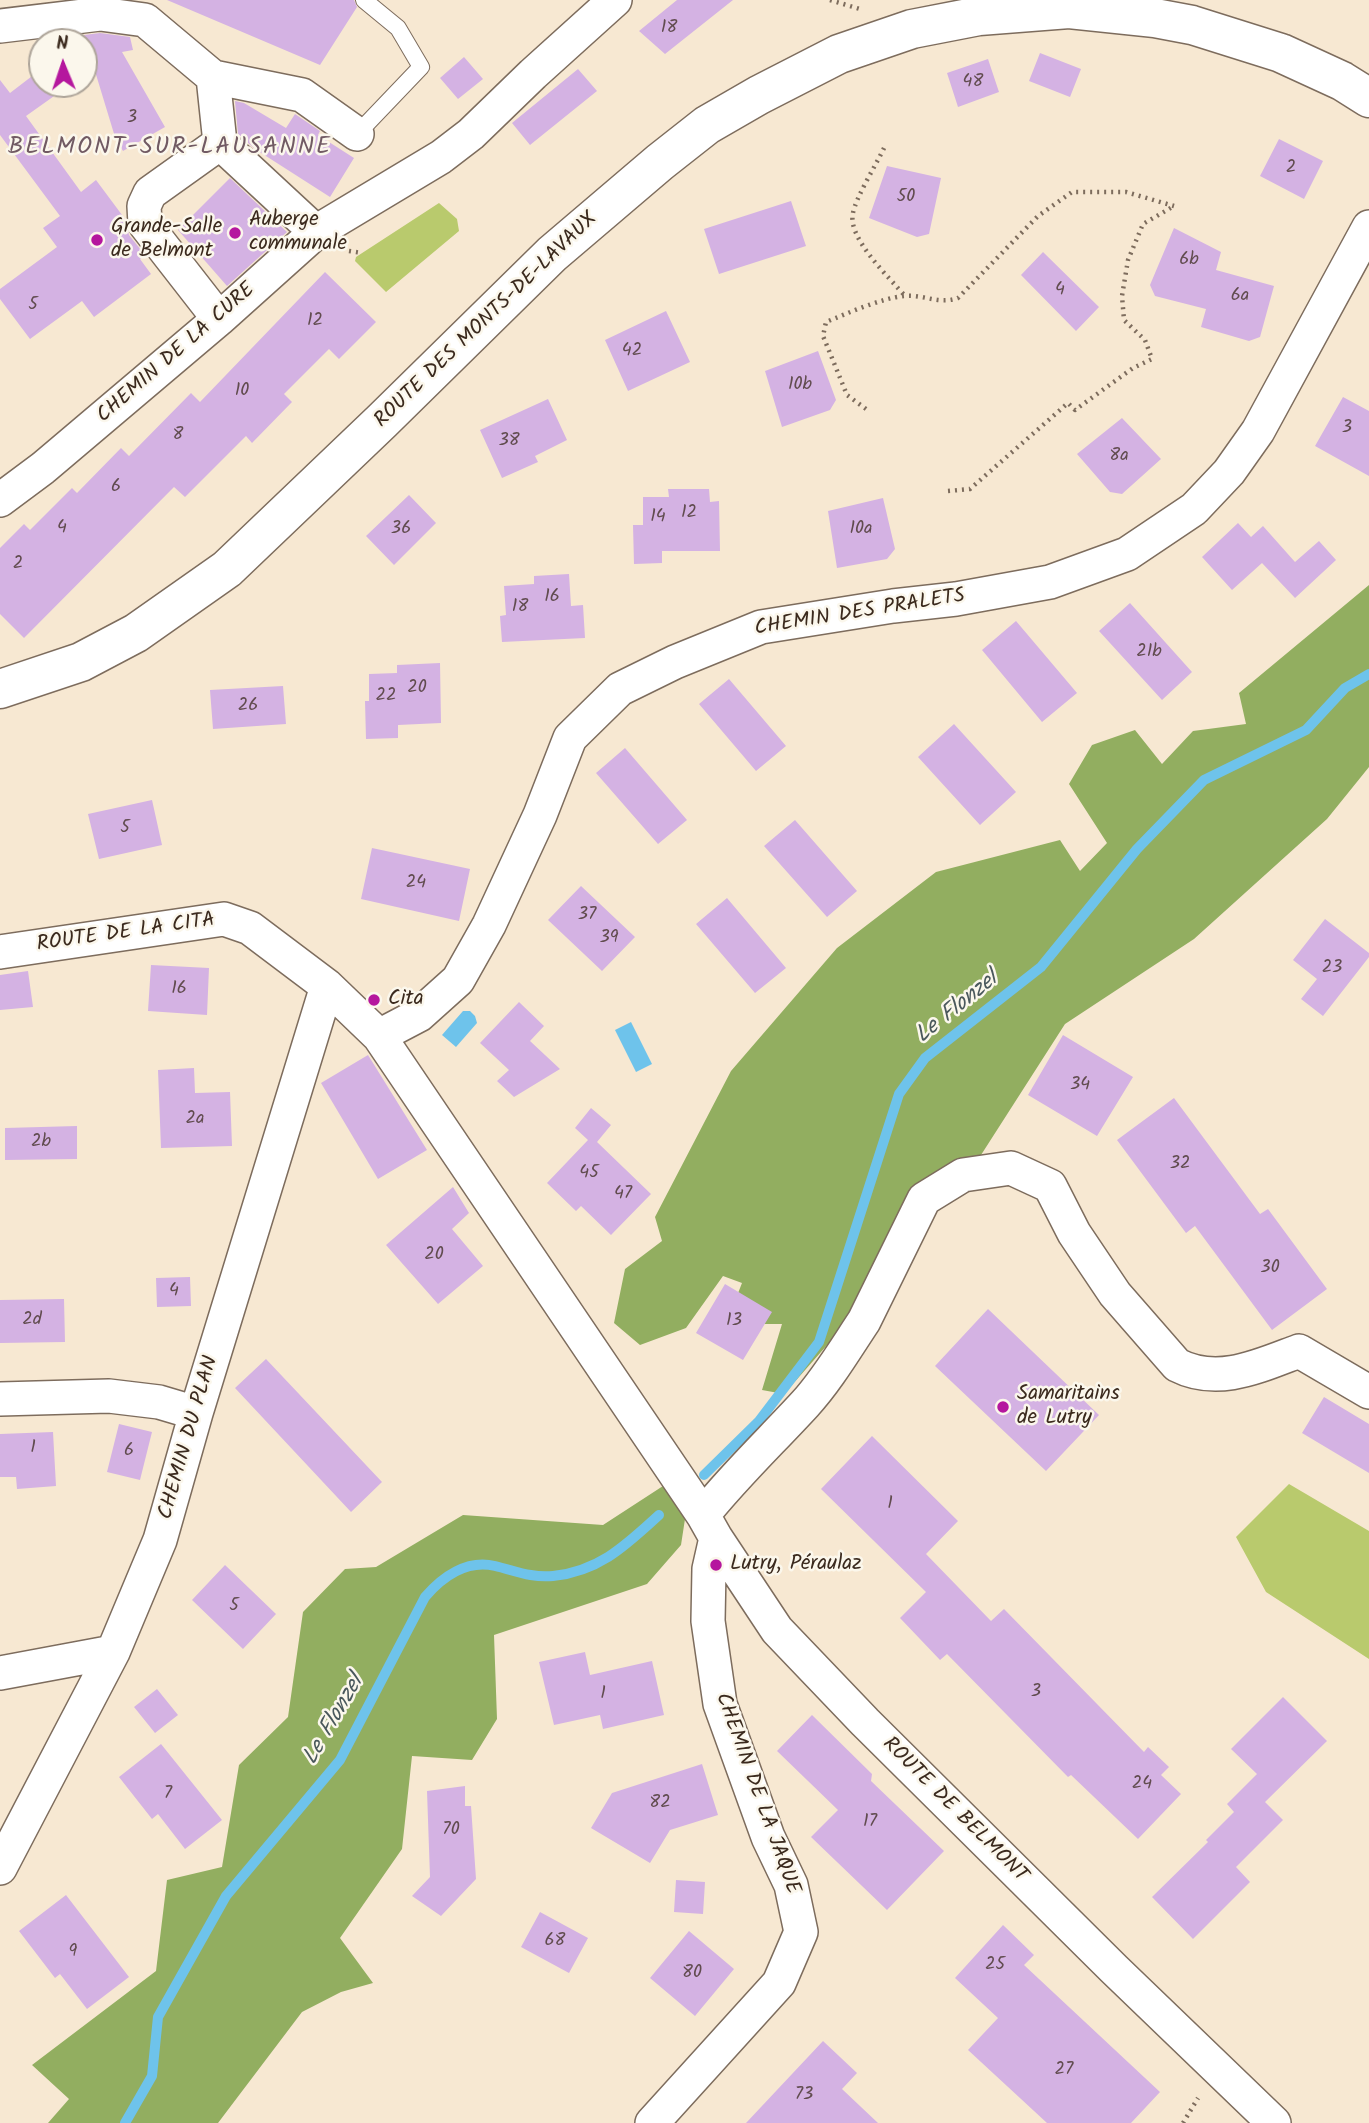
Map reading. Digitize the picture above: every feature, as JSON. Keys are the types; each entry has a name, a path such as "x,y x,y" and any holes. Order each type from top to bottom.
{"street":[{"name":"CHEMIN DE LA CURE","path":"0,500 43,468 219,319 316,232 441,158 471,134 615,0"},
{"name":"ROUTE DES MONTS-DE-LAVAUX","path":"0,689 81,662 136,633 227,569 552,254 650,170 707,125 839,54 926,26 979,16 1069,9 1155,18 1192,25 1281,53 1342,81 1369,98"},
{"path":"0,26 100,14 145,20 214,77 302,95 357,134"},
{"path":"214,77 220,144 316,232"},
{"path":"219,319 145,224 144,206 150,193 220,144"},
{"name":"CHEMIN DES PRALETS","path":"379,1037 419,1015 458,980 489,925 540,816 570,738 620,689 675,662 761,627 956,599 1050,582 1128,554 1194,509 1229,472 1258,431 1369,227"},
{"name":"ROUTE DE LA CITA","path":"0,952 224,919 250,928 327,986 379,1037 671,1468"},
{"name":"CHEMIN DU PLAN","path":"0,1868 113,1652 160,1540 196,1413 327,986"},
{"path":"710,1527 736,1475 807,1402 860,1328 924,1199 963,1175 1011,1168 1050,1186 1074,1233 1115,1294 1177,1365 1191,1373 1212,1376 1256,1367 1299,1351 1369,1392"},
{"path":"0,1399 108,1396 159,1402 196,1413"},
{"name":"ROUTE DE BELMONT","path":"671,1468 777,1630 865,1722 1274,2123"},
{"name":"CHEMIN DE LA JAQUE","path":"652,2123 779,1983 801,1932 791,1885 768,1837 720,1704 708,1620 710,1527"},
{"path":"0,1673 113,1652"}],"lane":[{"path":"357,134 421,67 398,29 364,0"}],"path":[{"path":"830,0 861,10"},
{"path":"884,148 853,212 852,224 860,242 905,296"},
{"path":"866,409 848,395 823,336 827,322 862,307 905,296 947,302 958,298 1038,216 1072,192 1126,192 1174,206 1143,224 1128,260 1122,296 1124,320 1145,340 1152,359 1133,368 1075,410 1068,403 970,489 948,491"},
{"path":"1183,2123 1198,2098"}],"green space":[{"path":"439,203 457,219 459,231 386,292 355,261 356,257"},
{"path":"1369,585 1369,767 1327,819 1194,939 1065,1024 981,1155 916,1192 850,1319 784,1394 762,1390 782,1324 755,1324 733,1306 742,1283 723,1276 686,1328 640,1345 614,1323 625,1269 662,1241 655,1217 731,1071 837,948 936,872 1060,840 1080,871 1107,843 1069,784 1092,745 1135,730 1162,764 1193,731 1246,724 1239,693"},
{"path":"1289,1484 1369,1531 1369,1659 1266,1592 1236,1537"},
{"path":"663,1486 685,1519 681,1545 647,1584 494,1635 497,1719 472,1760 412,1756 402,1849 340,1938 373,1983 341,1992 302,2012 218,2123 48,2123 69,2099 32,2065 156,1971 167,1880 222,1867 239,1765 288,1717 303,1612 345,1569 376,1567 463,1515 603,1525"}],"water":[{"path":"463,1011 470,1011 477,1023 456,1047 442,1035"},
{"path":"631,1022 652,1064 636,1072 615,1030"}],"building":[{"path":"167,0 354,0 357,7 320,65"},
{"path":"677,0 733,0 665,54 639,31"},
{"path":"98,33 130,37 133,50 122,52 165,127 123,151 115,137 98,81"},
{"path":"1040,53 1081,69 1070,97 1029,81"},
{"path":"464,57 483,79 458,99 440,78"},
{"path":"988,59 999,92 958,107 947,73"},
{"path":"578,69 597,91 530,145 512,123"},
{"path":"28,79 28,98 51,98 26,116 81,192 96,180 125,219 129,235 145,255 140,259 151,274 94,317 82,301 30,339 0,299 0,289 57,247 43,228 60,216 0,135 0,80 10,93"},
{"path":"235,101 244,103 286,128 295,114 320,131 318,135 354,158 330,197 255,149 238,134"},
{"path":"1279,139 1323,161 1304,199 1260,176"},
{"path":"887,166 941,178 929,234 917,237 869,218"},
{"name":"Auberge communale","path":"230,178 287,232 227,286 178,230"},
{"path":"791,201 806,246 719,274 704,229"},
{"path":"1174,228 1221,252 1216,270 1274,286 1260,337 1249,341 1201,327 1206,309 1155,296 1150,285"},
{"path":"1043,252 1099,307 1076,331 1021,275"},
{"path":"325,272 376,322 339,359 329,349 284,394 292,402 252,443 246,436 185,497 174,487 24,638 0,614 0,548 24,524 30,530 72,488 77,493 121,448 129,456 191,393 200,402"},
{"path":"666,311 690,362 628,391 605,340"},
{"path":"818,351 836,400 830,410 782,427 765,371"},
{"path":"1343,397 1369,411 1369,476 1315,446"},
{"path":"548,399 567,440 535,456 538,462 502,478 480,430"},
{"path":"1122,418 1161,459 1122,494 1110,492 1077,454"},
{"path":"668,489 709,489 710,502 719,501 720,551 662,551 662,563 634,564 633,525 643,525 643,497 669,497"},
{"path":"409,495 436,523 394,565 366,536"},
{"path":"883,498 895,549 887,559 837,568 828,511"},
{"path":"1238,523 1251,537 1263,526 1295,562 1319,541 1336,560 1295,598 1262,563 1232,590 1202,557"},
{"path":"569,574 571,606 583,605 585,638 502,642 500,616 506,615 504,586 534,584 534,576"},
{"path":"1130,603 1192,672 1162,700 1099,631"},
{"path":"1016,621 1077,693 1042,722 982,650"},
{"path":"440,663 441,723 398,725 398,738 366,739 365,701 369,701 369,674 397,673 397,665"},
{"path":"729,679 786,746 756,771 699,704"},
{"path":"283,686 286,724 213,729 210,690"},
{"path":"954,724 1016,792 980,825 918,757"},
{"path":"625,748 687,820 658,844 596,773"},
{"path":"152,800 162,845 99,859 88,814"},
{"path":"795,820 857,891 827,917 764,846"},
{"path":"372,848 470,869 459,921 361,899"},
{"path":"581,886 635,937 602,971 548,920"},
{"path":"727,898 786,968 755,993 696,924"},
{"path":"1325,919 1369,953 1369,957 1323,1016 1301,999 1317,979 1293,960"},
{"path":"151,965 209,968 207,1015 148,1011"},
{"path":"28,971 33,1007 0,1010 0,975"},
{"path":"519,1002 544,1026 530,1041 560,1069 514,1097 497,1081 509,1070 480,1043"},
{"path":"1063,1035 1133,1077 1097,1136 1028,1095"},
{"path":"368,1055 427,1150 378,1179 321,1083"},
{"path":"194,1068 195,1093 230,1092 232,1146 161,1148 158,1070"},
{"path":"1174,1098 1260,1214 1268,1209 1327,1289 1272,1330 1195,1226 1186,1233 1117,1140"},
{"path":"591,1108 611,1125 597,1142 651,1194 611,1235 581,1206 576,1211 547,1183 588,1140 575,1128"},
{"path":"77,1126 77,1159 5,1160 5,1128"},
{"path":"453,1187 469,1213 452,1229 483,1266 438,1304 386,1245"},
{"path":"190,1277 191,1306 157,1307 156,1278"},
{"path":"725,1284 772,1312 743,1360 696,1333"},
{"path":"64,1299 65,1342 0,1343 0,1300"},
{"path":"988,1309 1099,1415 1046,1471 935,1366"},
{"path":"266,1359 382,1482 351,1512 235,1388"},
{"path":"1324,1397 1369,1424 1369,1473 1302,1433"},
{"path":"119,1424 152,1432 140,1480 107,1472"},
{"path":"53,1432 56,1486 17,1489 16,1477 0,1477 0,1434"},
{"path":"872,1436 958,1521 926,1554 991,1621 1004,1609 1144,1752 1148,1747 1169,1767 1161,1775 1181,1794 1138,1839 1071,1775 1068,1777 947,1654 940,1660 900,1618 926,1592 821,1489"},
{"path":"225,1565 276,1614 243,1649 192,1600"},
{"path":"585,1652 590,1675 652,1661 664,1715 603,1729 600,1715 554,1725 539,1662"},
{"path":"157,1689 178,1715 155,1733 134,1707"},
{"path":"1283,1697 1327,1741 1265,1802 1283,1820 1236,1867 1250,1882 1193,1939 1152,1897 1208,1842 1206,1840 1234,1812 1227,1804 1257,1774 1231,1749"},
{"path":"812,1715 872,1774 871,1781 944,1851 887,1910 811,1837 838,1810 777,1751"},
{"path":"161,1744 222,1820 185,1849 158,1814 152,1819 119,1777"},
{"path":"702,1764 718,1815 670,1830 650,1863 591,1828 612,1793"},
{"path":"465,1786 465,1806 471,1806 476,1879 441,1916 412,1896 430,1877 427,1791"},
{"path":"676,1880 705,1882 703,1914 674,1912"},
{"path":"66,1895 129,1977 87,2009 60,1974 55,1978 19,1931"},
{"path":"540,1912 588,1938 569,1973 521,1947"},
{"path":"1003,1925 1034,1955 1024,1965 1160,2092 1131,2123 1047,2123 968,2050 998,2018 955,1978"},
{"path":"689,1931 734,1969 695,2016 650,1978"},
{"path":"823,2041 857,2073 842,2089 878,2123 746,2123"}],"waterway":[{"name":"Le Flonzel","path":"704,1475 759,1421 819,1342 899,1094 925,1058 1041,967 1137,849 1204,780 1306,730 1345,688 1369,674"},
{"name":"Le Flonzel","path":"125,2123 152,2076 158,2017 226,1896 340,1760 425,1597 456,1571 475,1565 495,1566 538,1576 553,1576 585,1569 611,1555 659,1515"}],"place":[{"name":"Auberge communale","path":"235,233"},
{"name":"Grande-Salle de Belmont","path":"97,240"},
{"name":"Cita","path":"374,1000"},
{"name":"Samaritains de Lutry","path":"1003,1407"},
{"name":"Lutry, Péraulaz","path":"716,1565"}],"district":[{"name":"BELMONT-SUR-LAUSANNE","path":"170,149"}]}
